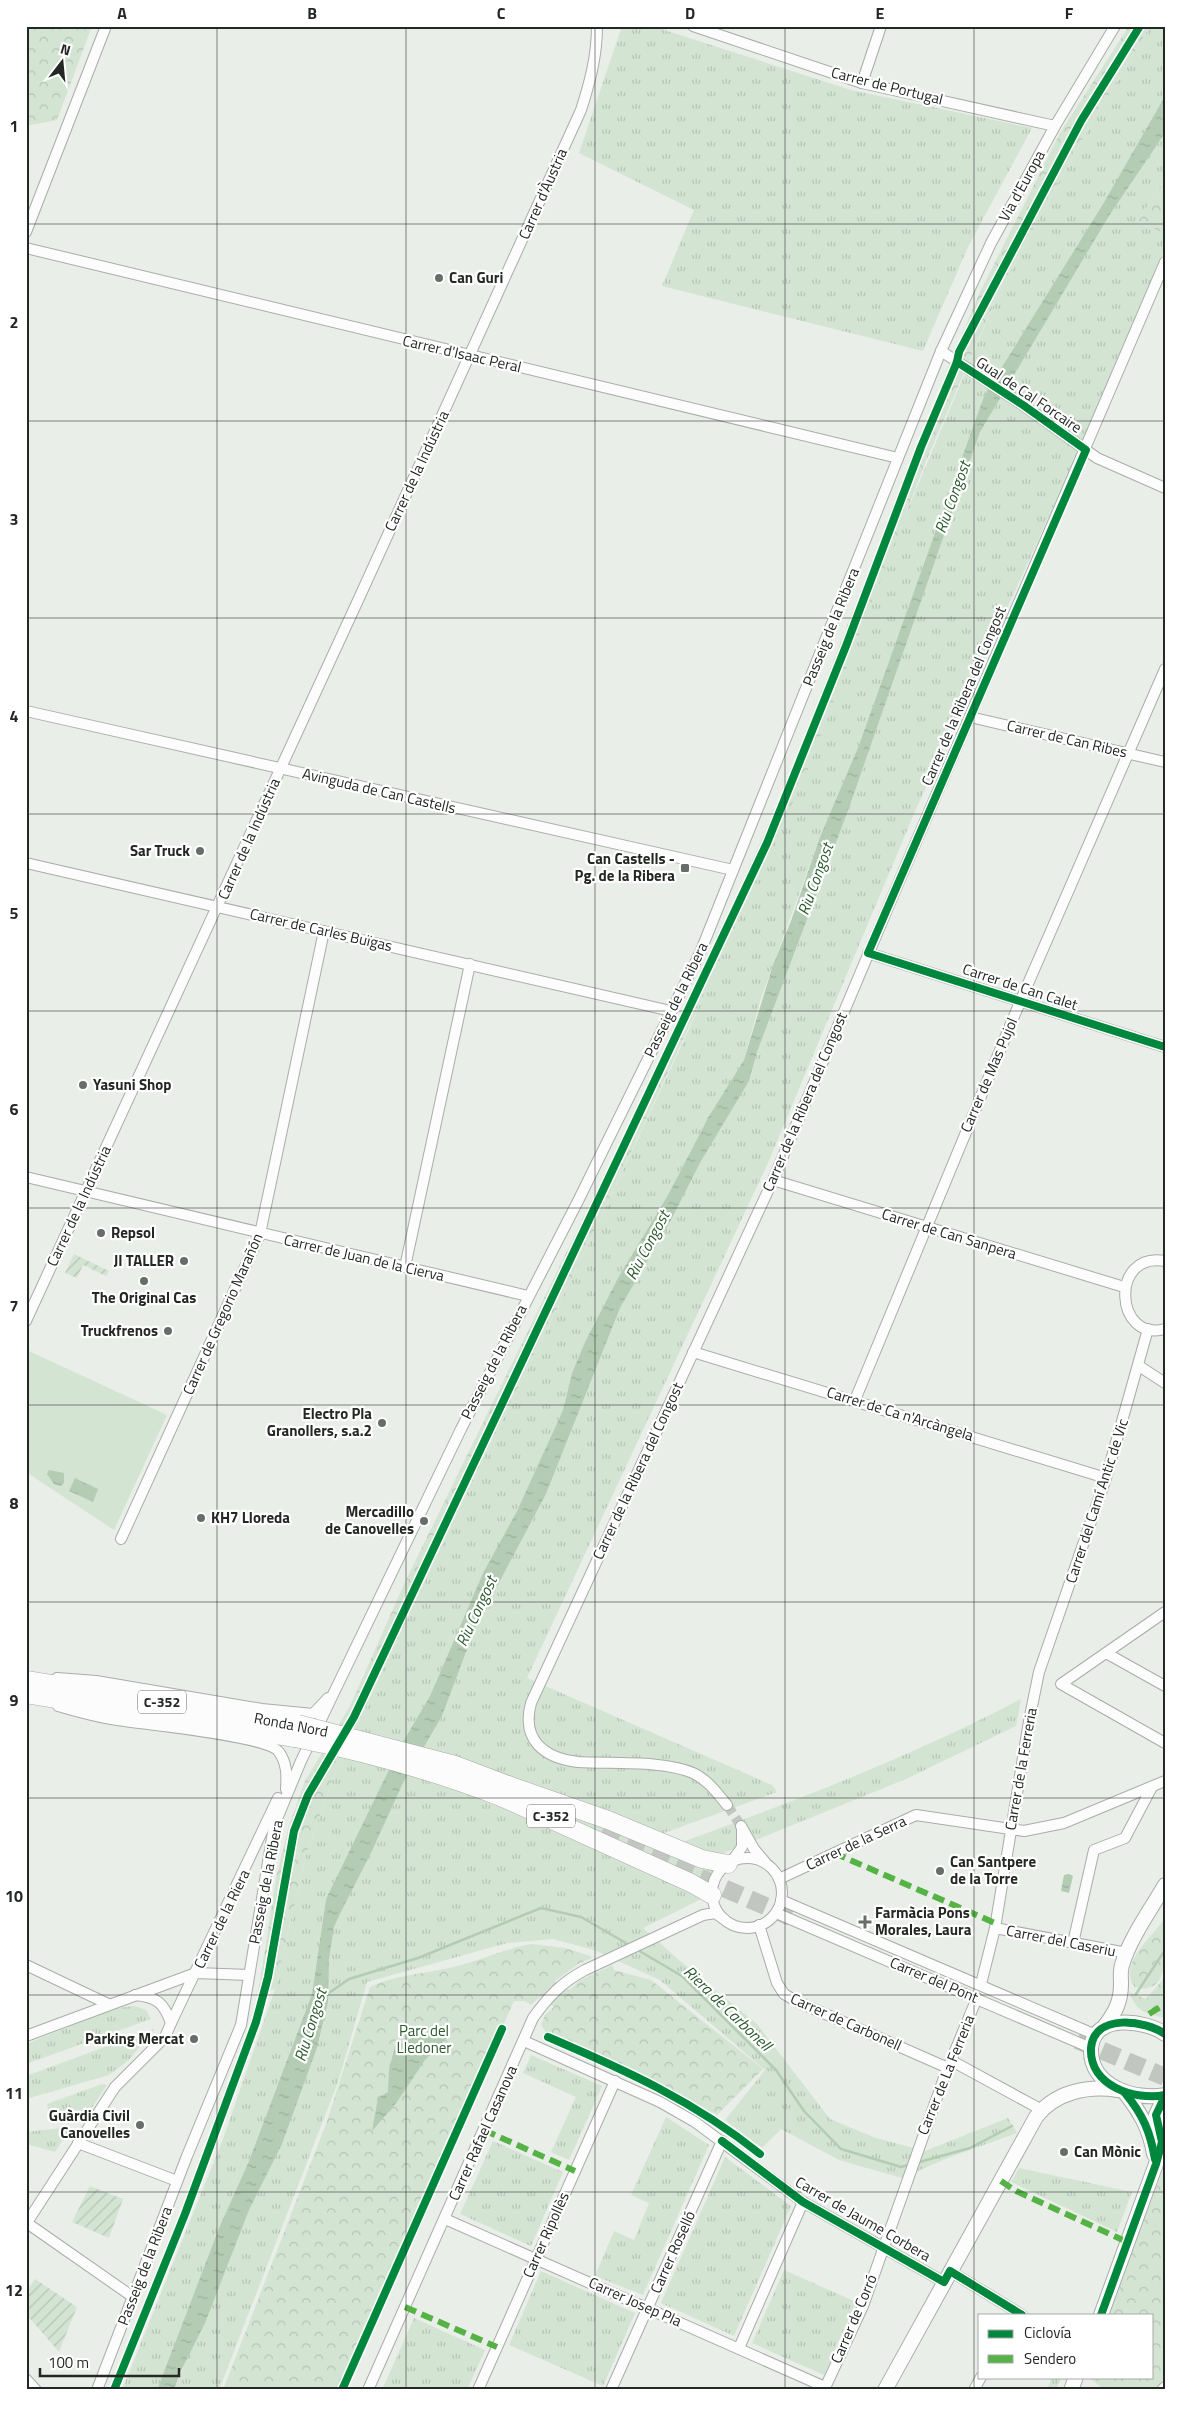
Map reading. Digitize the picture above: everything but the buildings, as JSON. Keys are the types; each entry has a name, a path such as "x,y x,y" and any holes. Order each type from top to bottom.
{"highway":[{"name":"Ronda Nord","path":"26,1679 296,1731 451,1778 504,1791 602,1831"},
{"name":"Ronda Nord","path":"26,1695 296,1731"},
{"path":"504,1791 608,1820 702,1859 730,1863"},
{"path":"504,1791 691,1883 713,1897"}],"street":[{"path":"26,232 106,26"},
{"name":"Carrer d'Àustria","path":"470,356 581,110 592,76 597,45 597,26"},
{"name":"Carrer de Portugal","path":"693,26 862,83 1055,126"},
{"path":"862,83 881,26"},
{"name":"Via d'Europa","path":"941,351 991,243 1055,126 1115,26"},
{"name":"Carrer d'Isaac Peral","path":"26,248 898,458"},
{"name":"Carrer de la Ribera del Congost","path":"726,1805 708,1783 693,1773 683,1770 665,1766 578,1762 556,1758 548,1754 535,1741 529,1718 533,1697 773,1180 970,717 1082,447 1165,262"},
{"name":"Gual de Cal Forcaire","path":"941,351 1023,405 1097,458 1165,488"},
{"name":"Passeig de la Ribera","path":"97,2390 177,2182 241,2026 274,1826 284,1801 336,1687 461,1429 579,1199 700,953 941,351"},
{"name":"Carrer de la Indústria","path":"26,1321 470,356"},
{"name":"Carrer de Mas Pujol","path":"855,1400 1020,1002 1165,669"},
{"name":"Avinguda de Can Castells","path":"26,711 733,870"},
{"name":"Carrer de Can Ribes","path":"970,717 1165,762"},
{"name":"Carrer de Carles Buïgas","path":"26,863 671,1011"},
{"name":"Carrer de Gregorio Marañón","path":"121,1538 260,1234 324,932"},
{"name":"Carrer de Can Calet","path":"868,953 1165,1047"},
{"path":"405,1267 470,964"},
{"name":"Carrer de Juan de la Cierva","path":"26,1177 528,1296"},
{"name":"Carrer de Can Sanpera","path":"773,1180 1124,1287"},
{"path":"1165,1260 1145,1262 1135,1269 1124,1287 1123,1296 1128,1312 1138,1324 1148,1329 1165,1329"},
{"name":"Carrer del Camí Antic de Vic","path":"1040,1672 1106,1478 1148,1329"},
{"name":"Carrer de Ca n'Arcàngela","path":"693,1352 1106,1478"},
{"path":"1139,1366 1165,1383"},
{"path":"1165,1612 1061,1684 1165,1743"},
{"path":"1106,1653 1165,1686"},
{"name":"Carrer de la Ferreria","path":"981,1984 995,1928 1040,1672"},
{"path":"26,1679 63,1678 96,1681 262,1709 313,1714 336,1687"},
{"path":"26,1695 74,1711 111,1719 242,1739 268,1745 279,1751 287,1771 284,1801"},
{"name":"Carrer de la Riera","path":"78,2143 115,2088 165,2038 286,1782 292,1770 301,1761"},
{"name":"Carrer de la Serra","path":"779,1879 916,1815 1024,1831 1064,1823 1165,1781"},
{"path":"1073,1943 1094,1850 1125,1838 1152,1787"},
{"path":"741,1826 758,1855 768,1864 779,1879 781,1900 776,1913 759,1925 743,1927 714,1913 703,1915 709,1911 717,1875 730,1863 742,1847 741,1826"},
{"path":"730,1863 749,1858 768,1864"},
{"path":"885,2390 1042,2110 1077,2090 1088,2076 1094,2062 1097,2037 1115,2014 1121,1994 1122,1966 1126,1953 1165,1885"},
{"path":"713,1897 717,1911 724,1919"},
{"name":"Carrer del Pont","path":"781,1900 981,1984 1097,2037"},
{"name":"Carrer del Pont","path":"776,1913 977,1998 1097,2037"},
{"name":"Carrer Rafael Casanova","path":"368,2390 533,2018 542,2005 551,1993 572,1977 619,1953 703,1915"},
{"name":"Carrer de Carbonell","path":"759,1925 777,1982 784,1994 798,2002 950,2064 1042,2110"},
{"name":"Carrer del Caseriu","path":"995,1928 1126,1953"},
{"path":"26,1965 108,2004"},
{"path":"26,2036 108,2004 196,1973 249,1975"},
{"path":"1121,1994 1128,2010 1144,2024"},
{"path":"135,1995 151,1997 166,2008 171,2023"},
{"name":"Carrer de La Ferreria","path":"909,2174 977,1998"},
{"path":"1097,2037 1118,2023 1130,2021 1163,2031"},
{"name":"Carrer de Jaume Corbera","path":"524,2041 660,2102 695,2122 803,2202 883,2247 1019,2314"},
{"path":"1094,2062 1104,2079 1122,2091 1141,2112 1152,2140 1156,2164"},
{"name":"Carrer Ripollès","path":"478,2390 615,2081"},
{"path":"1077,2090 1104,2087 1149,2097 1165,2096 1156,2115 1161,2125 1163,2142 1100,2314"},
{"name":"Carrer Roselló","path":"611,2390 722,2141"},
{"path":"133,2297 27,2224 78,2143 177,2182"},
{"name":"Carrer de Corró","path":"824,2388 863,2306 909,2174"},
{"path":"739,2348 803,2202"},
{"name":"Carrer Josep Pla","path":"445,2219 739,2348 824,2388"},
{"path":"26,2378 34,2389"},
{"path":"974,2390 980,2378"},
{"path":"1071,2390 1076,2378"},
{"path":"1162,2390 1165,2386"}],"green space":[{"path":"26,26 92,26 57,120 26,126"},
{"path":"622,26 652,26 851,90 1032,128 968,247 923,351 662,286 694,210 579,153"},
{"path":"1129,26 1150,26 1083,138 999,292 926,461 806,774 589,1243 458,1511 336,1770 307,1851 275,1989 258,1994 276,1878 289,1826 305,1781 350,1706 405,1582 690,1000 780,798 950,362 980,292 1060,133"},
{"path":"1150,26 1165,26 1165,96 1103,204 984,396 859,745 820,837 761,998 744,1060 709,1116 668,1195 618,1278 585,1342 572,1373 563,1410 517,1511 483,1573 430,1696 400,1747 326,1899 312,1994 249,2161 219,2228 157,2390 122,2390 223,2139 275,1989 307,1851 336,1770 458,1511 589,1243 691,1025 999,292 1083,138"},
{"path":"1165,133 1165,178 1138,221 1165,234 1165,249 1075,459 913,816 768,1163 527,1678 772,1785 777,1792 664,1833 677,1844 895,1759 1021,1699 1016,1726 906,1779 719,1855 701,1899 643,1928 757,2024 830,2119 876,2138 925,2151 1008,2118 1017,2133 945,2159 902,2178 839,2160 781,2129 762,2148 725,2120 765,2070 660,1980 594,1950 553,1939 507,1943 367,1982 338,2082 219,2390 174,2390 249,2210 282,2144 317,2048 326,2012 329,1959 334,1927 403,1783 442,1716 475,1628 546,1494 620,1308 670,1222 700,1163 749,1081 757,1052 849,808 980,432 1109,216"},
{"path":"1165,178 1165,234 1138,221"},
{"path":"74,1254 109,1271 106,1276 83,1265 77,1278 65,1273"},
{"path":"29,1351 167,1415 114,1530 26,1472 26,1356"},
{"path":"1165,1918 1166,1952 1162,1976 1156,1984 1147,1988 1135,1987 1131,1978 1134,1959"},
{"name":"Parc del Lledoner","path":"532,1944 565,1948 592,1958 578,1964 555,1981 570,1990 579,1981 612,1965 614,1970 651,1980 763,2069 717,2115 622,2068 548,2035 541,2025 545,2015 554,2007 541,1996 531,2005 525,2001 514,2001 340,2390 223,2390 326,2124 370,1987 399,1977 439,1970"},
{"path":"1165,1977 1165,2018 1142,2011 1135,2004 1129,1992 1146,1999"},
{"path":"134,2006 146,2010 151,2019 26,2064 26,2044 116,2008"},
{"path":"154,2029 130,2059 109,2075 26,2099 26,2076"},
{"path":"531,2055 602,2086 569,2160 551,2152 576,2097 523,2073"},
{"path":"102,2084 107,2085 83,2121 50,2123 47,2104"},
{"path":"666,2117 709,2145 643,2295 595,2276 614,2231 634,2240 649,2203 631,2195"},
{"path":"71,2127 55,2152 26,2144 26,2132"},
{"path":"493,2141 563,2172 531,2246 460,2214"},
{"path":"725,2157 791,2206 734,2336 661,2303"},
{"path":"1165,2165 1165,2383 1158,2390 1105,2390 1089,2378 1154,2378 1154,2314 1105,2314"},
{"path":"1019,2168 1132,2192 1117,2232 1011,2182"},
{"path":"90,2186 123,2199 109,2238 72,2222"},
{"path":"784,2270 856,2302 824,2375 752,2343"},
{"path":"541,2271 635,2313 603,2386 509,2345"},
{"path":"35,2279 77,2307 59,2352 26,2314 26,2292"},
{"path":"414,2318 485,2350 467,2390 382,2390"},
{"path":"1052,2378 1061,2378 1056,2390 1047,2390"}],"water":[{"name":"Riu Congost","path":"1165,96 1165,133 1109,216 980,432 849,808 757,1052 749,1081 700,1163 670,1222 620,1308 546,1494 475,1628 442,1716 403,1783 334,1927 329,1959 328,2002 317,2048 282,2144 249,2210 205,2323 180,2373 174,2390 157,2390 219,2228 249,2161 312,1994 326,1899 400,1747 430,1696 483,1573 517,1511 563,1410 572,1373 585,1342 618,1278 668,1195 709,1116 744,1060 773,965 791,921 820,837 859,745 984,396 1103,204"},
{"path":"49,1470 64,1473 64,1483 61,1486 54,1484 47,1474"},
{"path":"75,1478 98,1489 93,1502 69,1491"},
{"path":"1069,1874 1073,1876 1069,1893 1061,1891 1064,1875"},
{"path":"425,2034 450,2035 425,2060 397,2102 372,2131 378,2098 388,2092 389,2070 395,2046"}],"waterway":[{"name":"Riera de Carbonell","path":"326,1995 349,1979 418,1958 541,1908 581,1917 631,1946"},
{"name":"Riera de Carbonell","path":"636,1949 682,1976 776,2070 804,2111 841,2149 901,2167 911,2164"},
{"name":"Riera de Carbonell","path":"1136,1994 1165,1950"},
{"name":"Riera de Carbonell","path":"916,2163 970,2148 1012,2126"}],"tunnel":[{"path":"727,1805 741,1826"},
{"path":"604,1828 691,1864"},
{"path":"675,1867 793,1918"},
{"path":"1077,2040 1165,2077"}],"marked path":[{"path":"834,1853 995,1923"},
{"path":"1149,2014 1165,2004"},
{"path":"484,2130 575,2171"},
{"path":"1001,2181 1016,2191 1127,2242"},
{"path":"405,2307 497,2347"}],"cycle path":[{"path":"114,2390 185,2214 256,2022 268,1977 294,1831 308,1795 354,1717 767,843 846,646 921,447 957,362 959,352 1081,121 1140,26"},
{"path":"957,362 1023,405 1086,450 868,953 1165,1047"},
{"path":"1165,2034 1145,2025 1134,2023 1110,2024 1101,2029 1094,2037 1091,2048 1092,2061 1098,2072 1116,2088 1140,2096 1165,2095"},
{"path":"342,2390 502,2029"},
{"path":"548,2037 632,2075 684,2102 735,2135 760,2154"},
{"path":"1125,2093 1145,2124 1155,2159"},
{"path":"1101,2314 1156,2164 1162,2142 1156,2115 1165,2096"},
{"path":"722,2141 803,2202 944,2282 950,2271 1020,2314"}],"place":[{"name":"Can Guri","path":"439,278"},
{"name":"Sar Truck","path":"200,851"},
{"name":"Can Castells - Pg. de la Ribera","path":"685,868"},
{"name":"Yasuni Shop","path":"83,1085"},
{"name":"Repsol","path":"101,1233"},
{"name":"JI TALLER","path":"184,1261"},
{"name":"The Original Cas","path":"144,1281"},
{"name":"Truckfrenos","path":"168,1331"},
{"name":"Electro Pla Granollers, s.a.2","path":"382,1423"},
{"name":"KH7 Lloreda","path":"201,1518"},
{"name":"Mercadillo de Canovelles","path":"424,1521"},
{"name":"Can Santpere de la Torre","path":"940,1871"},
{"name":"Farmàcia Pons Morales, Laura","path":"865,1922"},
{"name":"Parking Mercat","path":"194,2039"},
{"name":"Guàrdia Civil Canovelles","path":"140,2125"},
{"name":"Can Mònic","path":"1064,2152"}]}
